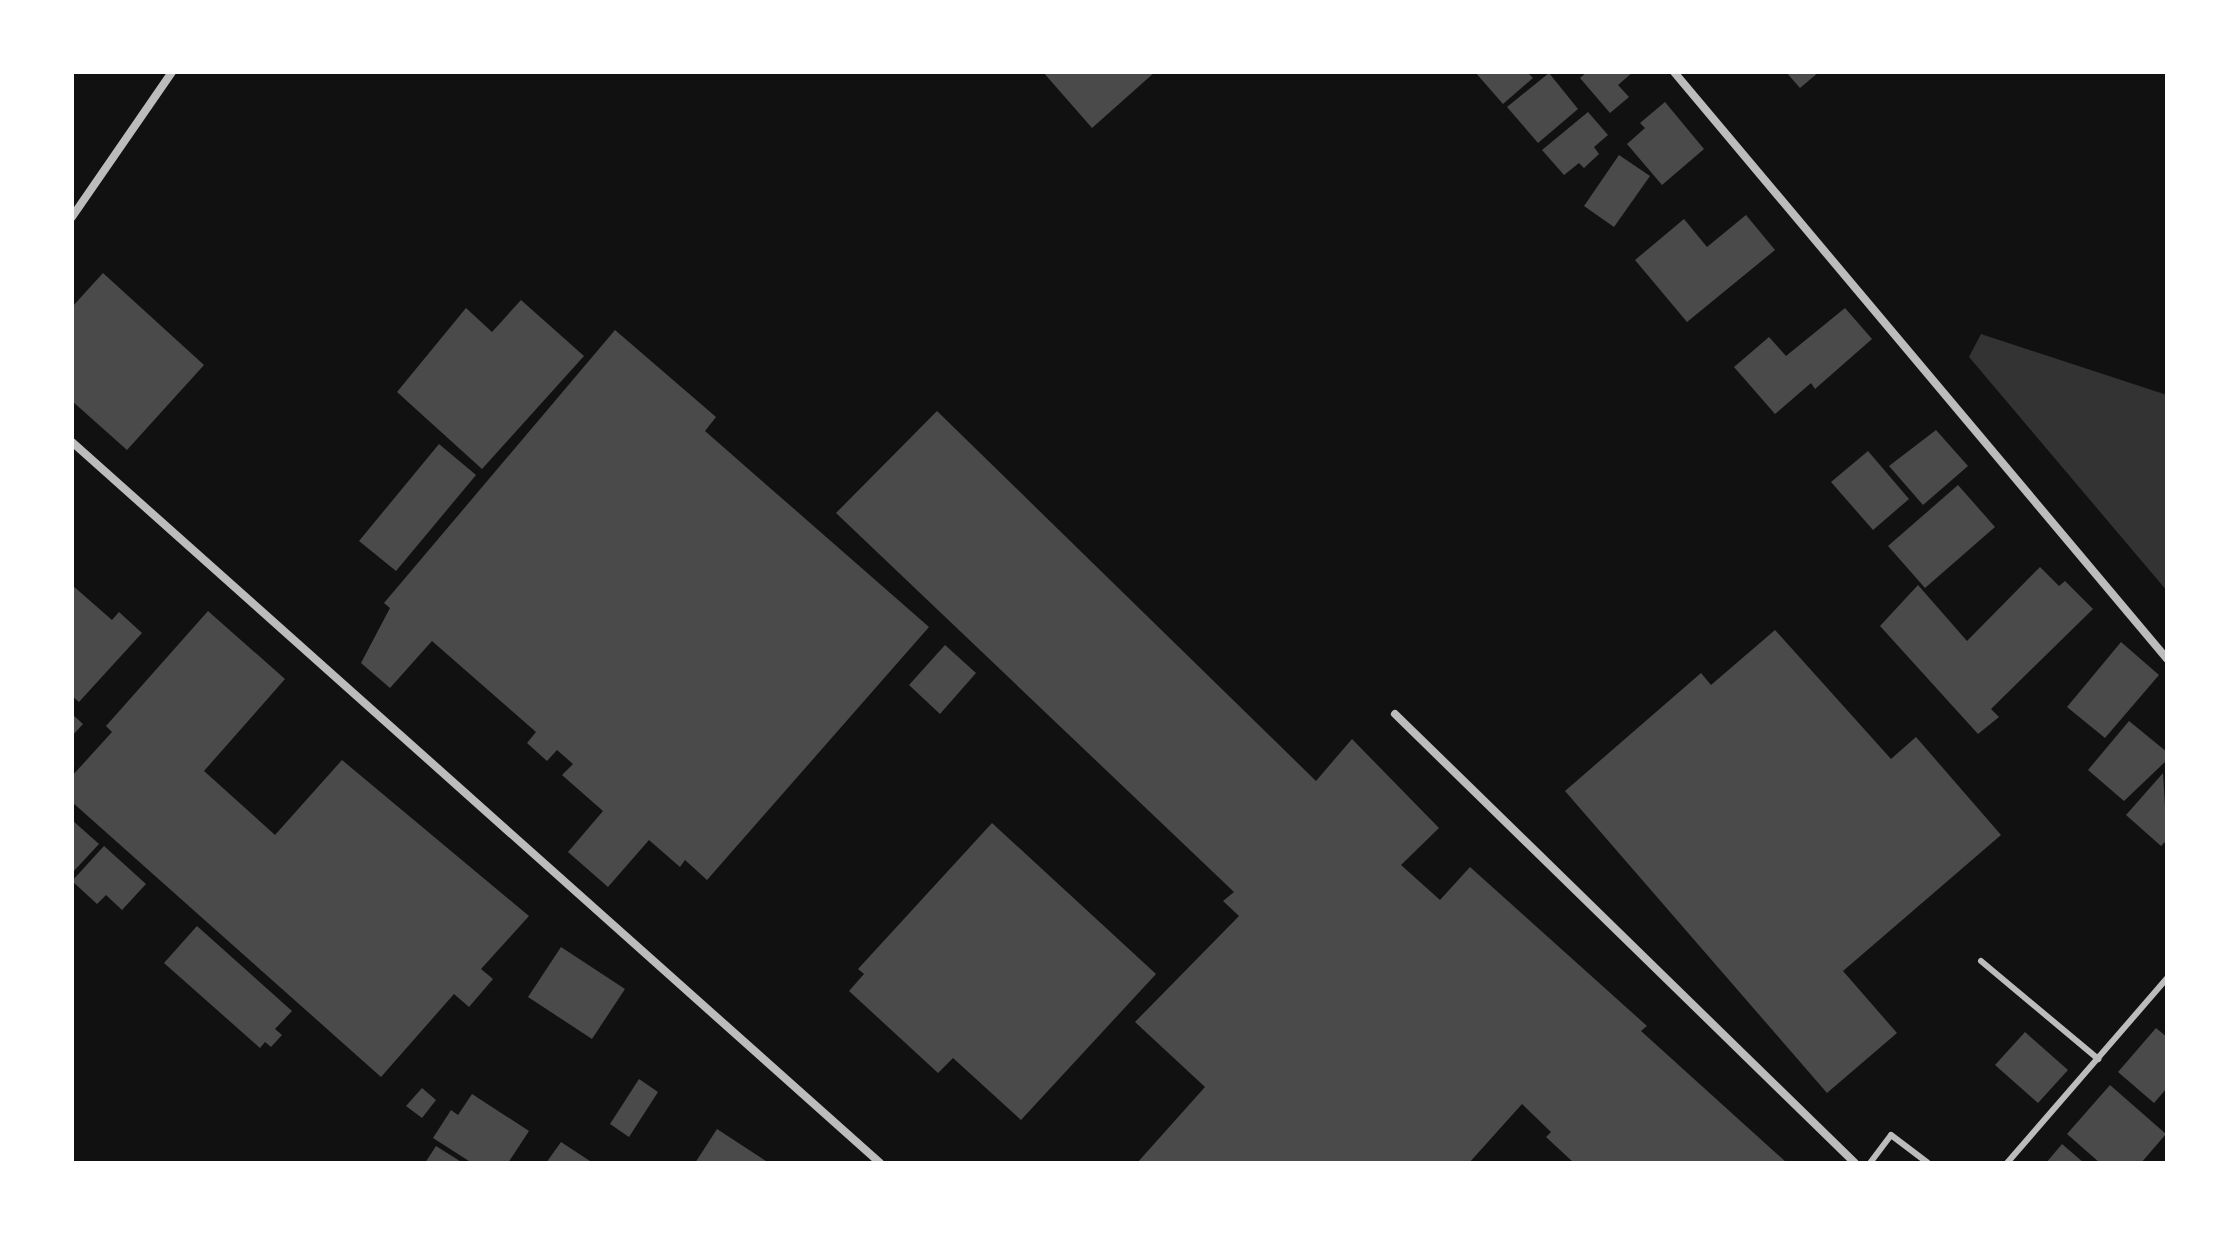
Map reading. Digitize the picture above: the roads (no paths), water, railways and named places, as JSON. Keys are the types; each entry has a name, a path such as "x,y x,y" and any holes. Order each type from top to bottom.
{"street":[{"path":"72,217 172,72"},
{"path":"1674,72 2167,659"},
{"path":"72,442 880,1163"},
{"path":"1395,714 1855,1163"}],"lane":[{"path":"1981,961 2098,1059"},
{"path":"2007,1163 2167,978"},
{"path":"1870,1163 1891,1135 1928,1163"}]}
